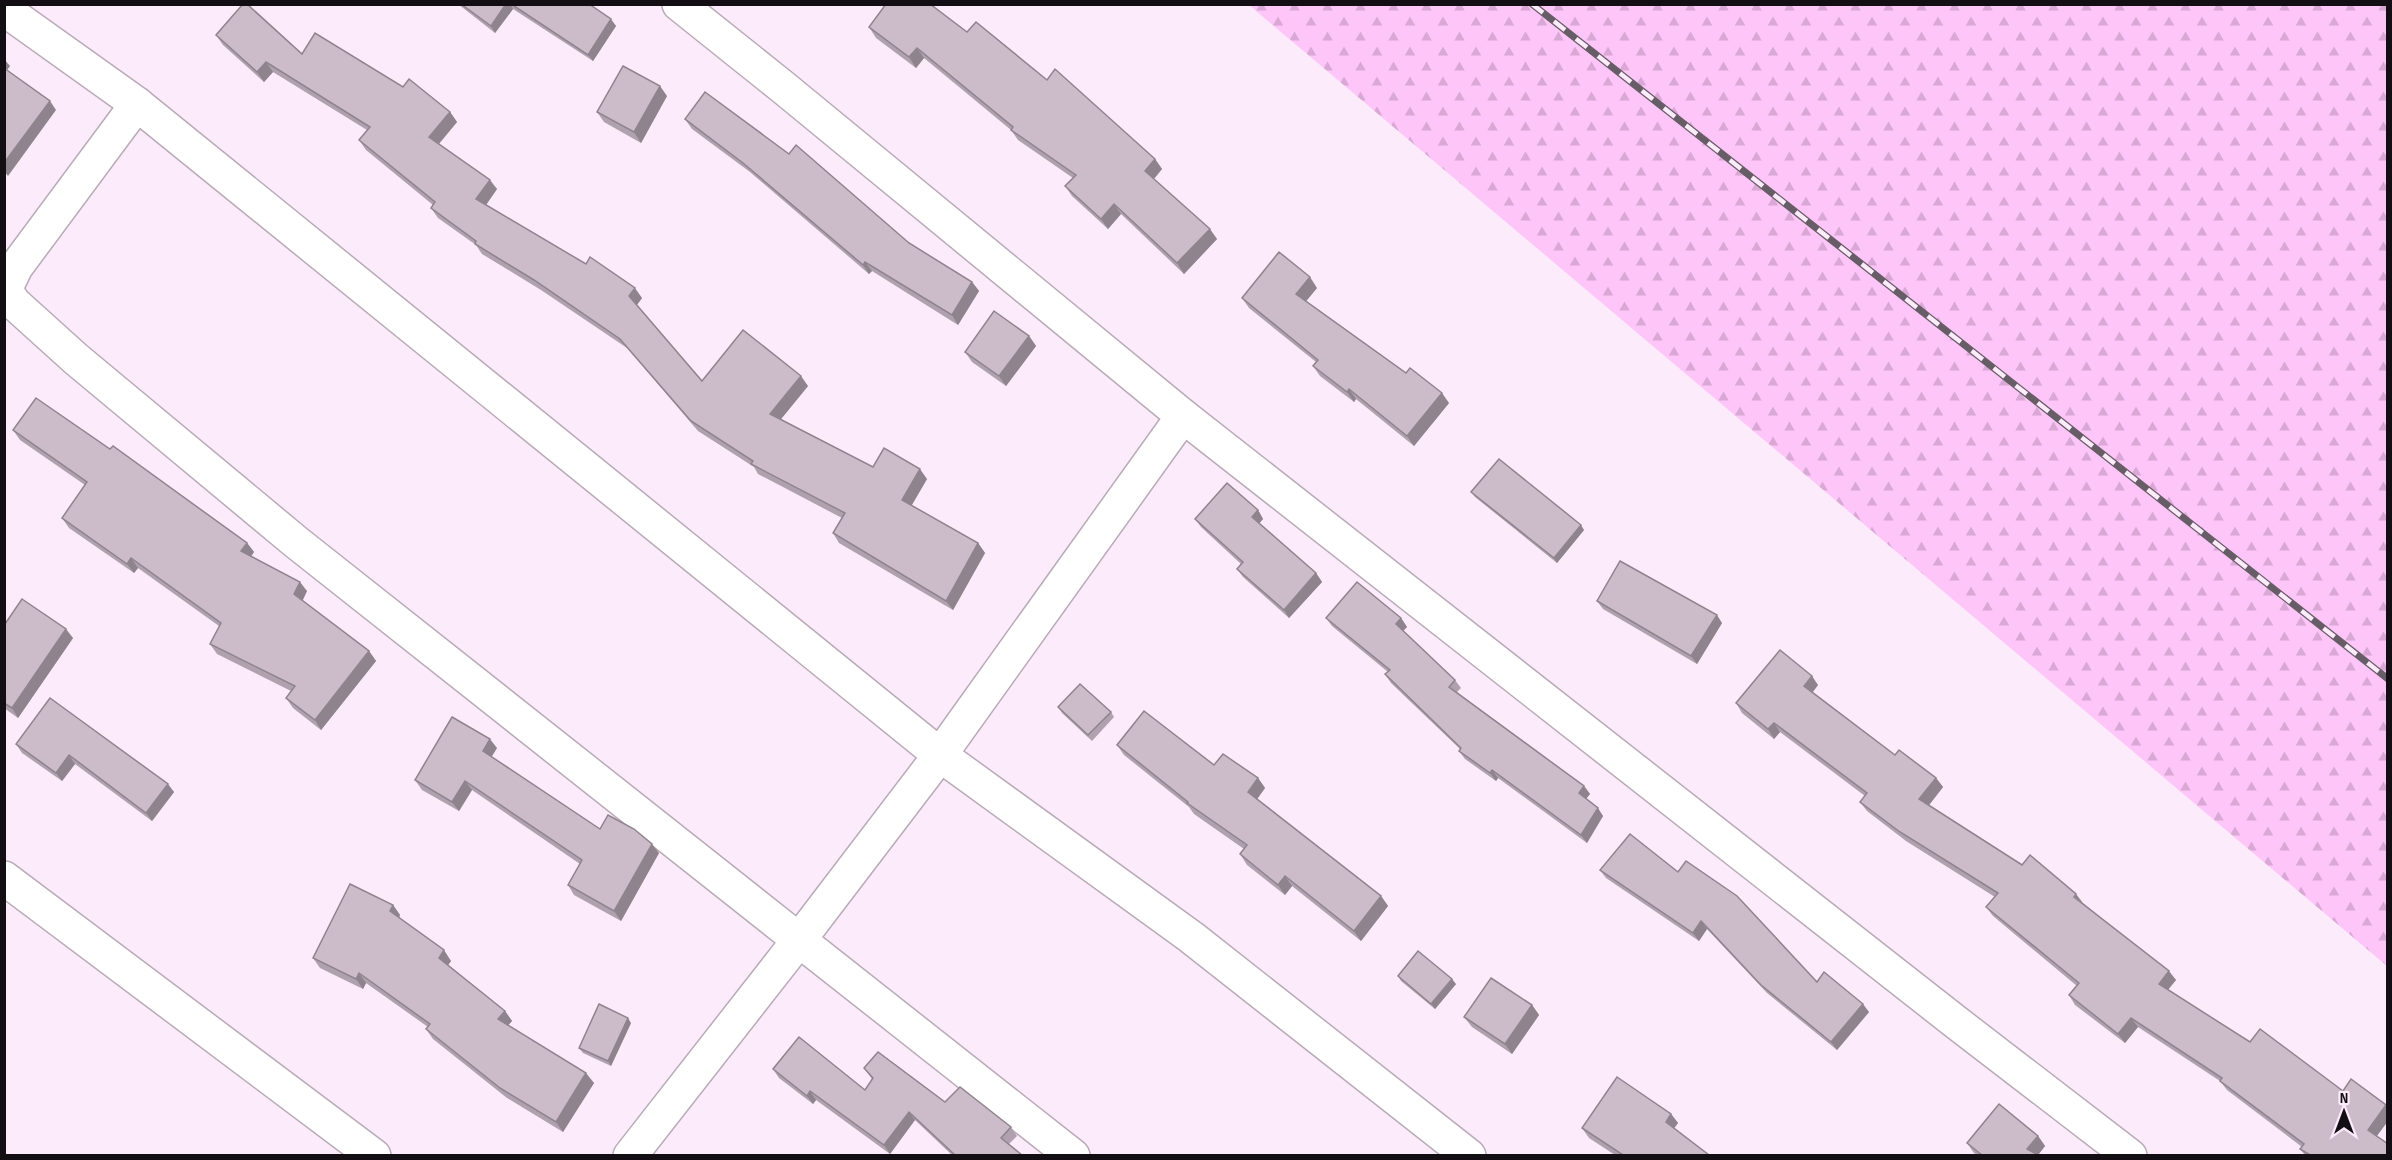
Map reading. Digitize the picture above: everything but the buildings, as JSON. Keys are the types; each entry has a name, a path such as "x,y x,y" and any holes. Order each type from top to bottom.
{"street":[{"path":"679,4 1183,416 1938,1008 2130,1155"},
{"path":"4,9 137,104 940,755 1191,938 1469,1155"},
{"path":"137,104 16,267 5,290 14,303 76,359 296,542 1073,1155"},
{"path":"630,1155 799,940 940,755 1183,416"},
{"path":"4,878 374,1155"}],"green space":[{"path":"1249,5 2387,5 2387,966"}],"railway":[{"path":"1532,4 2388,679"}]}
